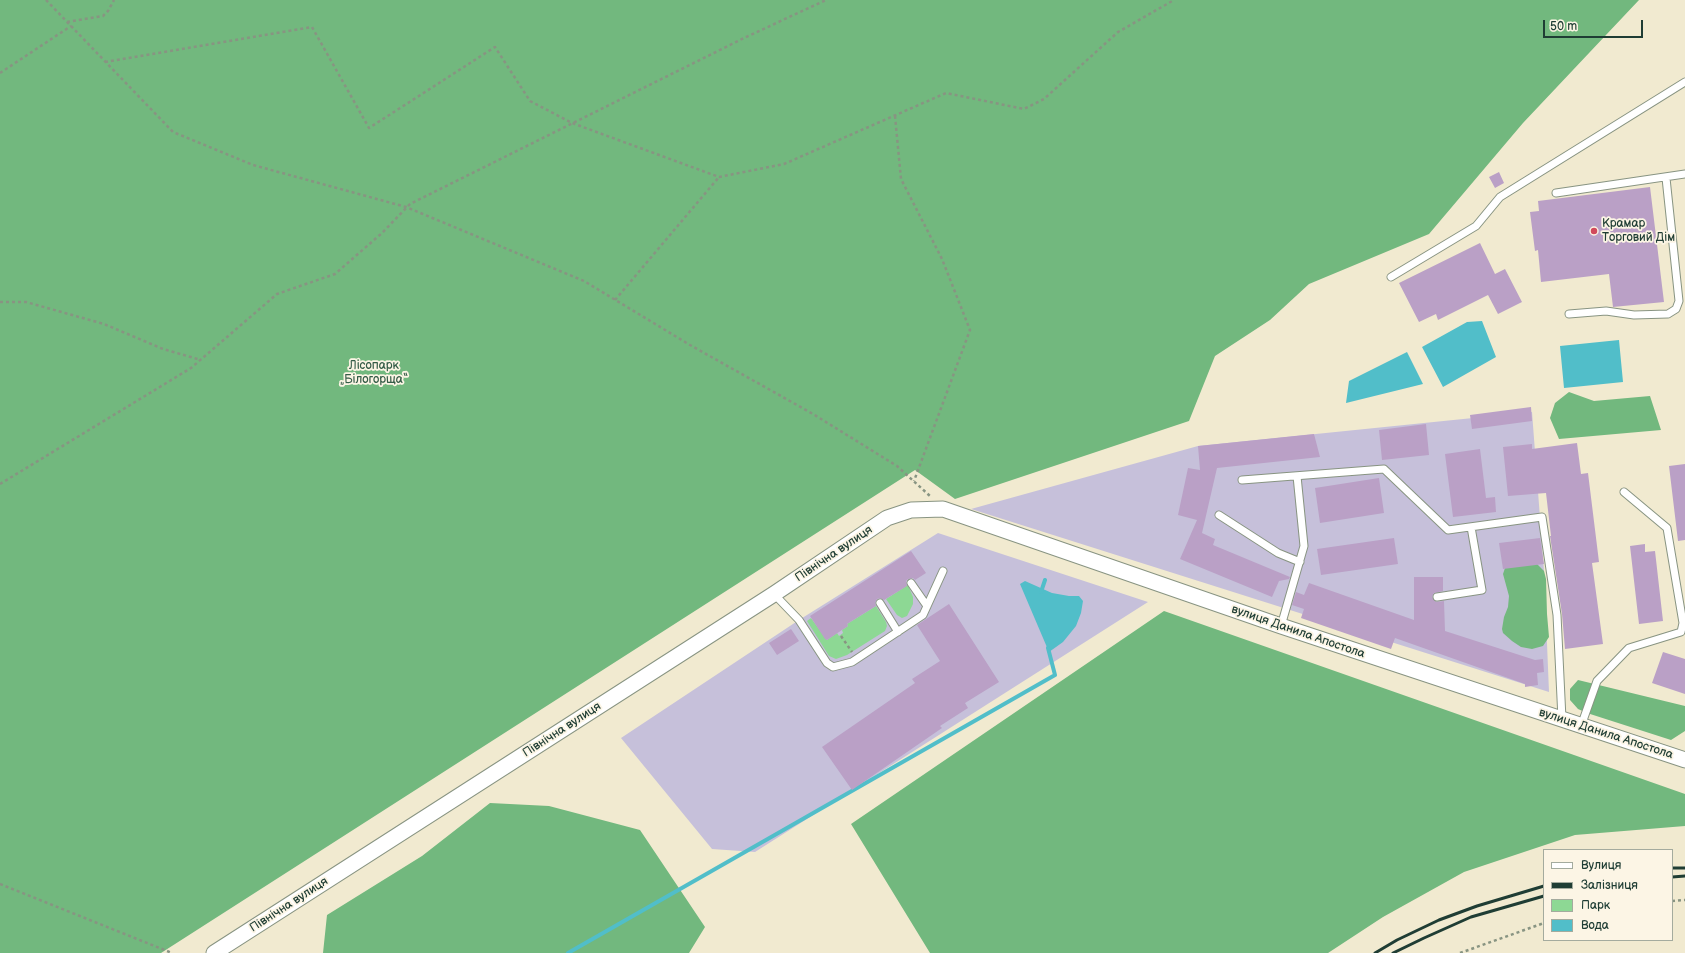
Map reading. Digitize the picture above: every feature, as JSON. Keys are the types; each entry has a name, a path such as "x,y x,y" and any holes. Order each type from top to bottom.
{"street":[{"name":"вулиця Данила Апостола","path":"911,510 943,509 1281,626 1685,760"},
{"name":"Північна вулиця","path":"214,953 774,594 887,518 911,510"}],"lane":[{"path":"1391,277 1476,226 1500,197 1685,82"},
{"path":"1556,193 1685,174"},
{"path":"1569,314 1606,310 1634,315 1668,314 1676,309 1679,300 1666,178"},
{"path":"1242,480 1384,469 1448,530 1542,517 1557,615 1562,719"},
{"path":"1281,626 1304,546 1297,476"},
{"path":"1580,726 1597,681 1629,648 1681,632 1683,623 1667,528 1624,492"},
{"path":"1219,515 1278,553 1300,562"},
{"path":"1438,597 1482,590 1471,527"},
{"path":"774,594 799,620 826,663 833,667 847,664 856,659 923,615 943,571"},
{"path":"912,583 927,606"},
{"path":"880,603 898,632"}],"path":[{"path":"46,0 173,132 253,165 406,207 584,281 690,344 813,414 897,466 943,509"},
{"path":"67,22 103,16 108,11 114,0"},
{"path":"0,484 191,368 277,294 335,274 382,233 410,204 744,38 826,0"},
{"path":"105,62 312,27 369,128 495,46 530,101 572,123 719,178 784,164 946,93 1024,109 1044,99 1118,32 1174,0"},
{"path":"0,73 71,26"},
{"path":"895,116 901,179 942,259 970,330 914,482"},
{"path":"616,300 719,178"},
{"path":"0,302 26,302 104,324 163,349 201,360"},
{"path":"841,636 856,659"},
{"path":"0,884 172,953"},
{"path":"1673,901 1685,900"},
{"path":"1460,953 1543,923"}],"shaded area":[{"path":"1532,412 1544,571 1549,692 971,509 1198,446"},
{"path":"938,533 1148,602 755,852 712,849 621,738 799,620"}],"green space":[{"name":"Лісопарк „Білогорща“","path":"0,0 1639,0 1523,123 1429,234 1309,284 1270,320 1215,356 1189,421 955,499 915,470 161,953 0,953"},
{"path":"1569,392 1594,401 1650,396 1661,430 1559,439 1550,418 1555,403"},
{"path":"1507,562 1536,563 1544,571 1546,579 1549,637 1543,646 1532,649 1521,647 1503,633 1502,629 1504,617 1508,607 1509,596 1503,574"},
{"path":"908,585 913,597 913,604 907,616 902,618 897,615 886,599"},
{"path":"876,606 886,622 887,626 885,631 847,655 836,659 829,656 807,621 811,618 827,640 837,633 839,636 843,633 842,630 848,626 847,624"},
{"path":"1164,611 1685,794 1685,826 1575,835 1464,872 1383,917 1328,953 930,953 851,824"},
{"path":"1578,680 1685,706 1685,731 1671,740 1578,709 1570,700 1570,689"},
{"path":"490,803 549,806 640,830 705,927 689,953 323,953 327,915 422,856"}],"water":[{"path":"1482,321 1496,357 1443,387 1422,347 1467,322"},
{"path":"1619,340 1623,382 1564,388 1560,346"},
{"path":"1407,352 1423,384 1346,403 1349,381"},
{"path":"1025,581 1052,593 1079,596 1083,601 1081,613 1076,626 1063,642 1049,652 1020,584"}],"building":[{"path":"1499,172 1504,183 1495,188 1489,177"},
{"name":"Крамар Торговий Дім","path":"1650,187 1664,302 1613,307 1609,274 1541,282 1538,250 1535,251 1530,212 1539,211 1538,201"},
{"path":"1480,243 1495,274 1505,269 1522,302 1498,314 1488,295 1438,320 1436,314 1419,322 1399,283"},
{"path":"1531,407 1532,421 1472,429 1470,415"},
{"path":"1426,424 1429,455 1382,460 1379,430"},
{"path":"1314,434 1320,457 1217,468 1202,533 1215,539 1213,545 1290,577 1289,579 1279,581 1272,597 1180,559 1197,520 1178,515 1188,468 1200,470 1198,446"},
{"path":"1577,443 1581,474 1588,473 1599,562 1592,563 1603,644 1565,649 1562,614 1550,536 1546,493 1508,496 1503,447 1532,444 1532,449"},
{"path":"1480,449 1486,498 1495,497 1496,512 1453,517 1445,454"},
{"path":"1685,464 1685,540 1678,541 1669,466"},
{"path":"1379,478 1384,513 1320,523 1315,488"},
{"path":"1394,538 1398,564 1321,575 1317,549"},
{"path":"1540,538 1544,564 1503,569 1499,543"},
{"path":"1645,544 1645,552 1655,551 1663,621 1639,624 1630,546"},
{"path":"911,551 926,573 915,580 913,578 908,579 906,581 907,586 884,600 880,598 877,599 875,603 876,606 847,624 848,626 827,640 825,639 810,616"},
{"path":"1414,577 1443,577 1443,591 1434,593 1432,597 1436,602 1444,601 1445,631 1535,660 1543,659 1544,672 1537,673 1538,685 1525,687 1525,684 1395,638 1391,649 1301,618 1304,609 1292,605 1296,592 1304,595 1309,583 1414,620"},
{"path":"949,604 999,682 965,703 968,708 940,726 942,728 852,790 822,747 915,683 912,679 940,661 917,625"},
{"path":"791,629 799,641 777,655 769,643"},
{"path":"1663,652 1685,659 1685,694 1652,683"}],"waterway":[{"path":"1041,592 1045,580"},
{"path":"568,953 1055,675 1048,648"}],"railway":[{"path":"1673,868 1685,868"},
{"path":"1673,877 1685,876"},
{"path":"1375,953 1397,940 1439,920 1477,906 1543,886"},
{"path":"1393,953 1471,917 1543,896"}],"place":[{"name":"Крамар Торговий Дім","path":"1594,231"}]}
